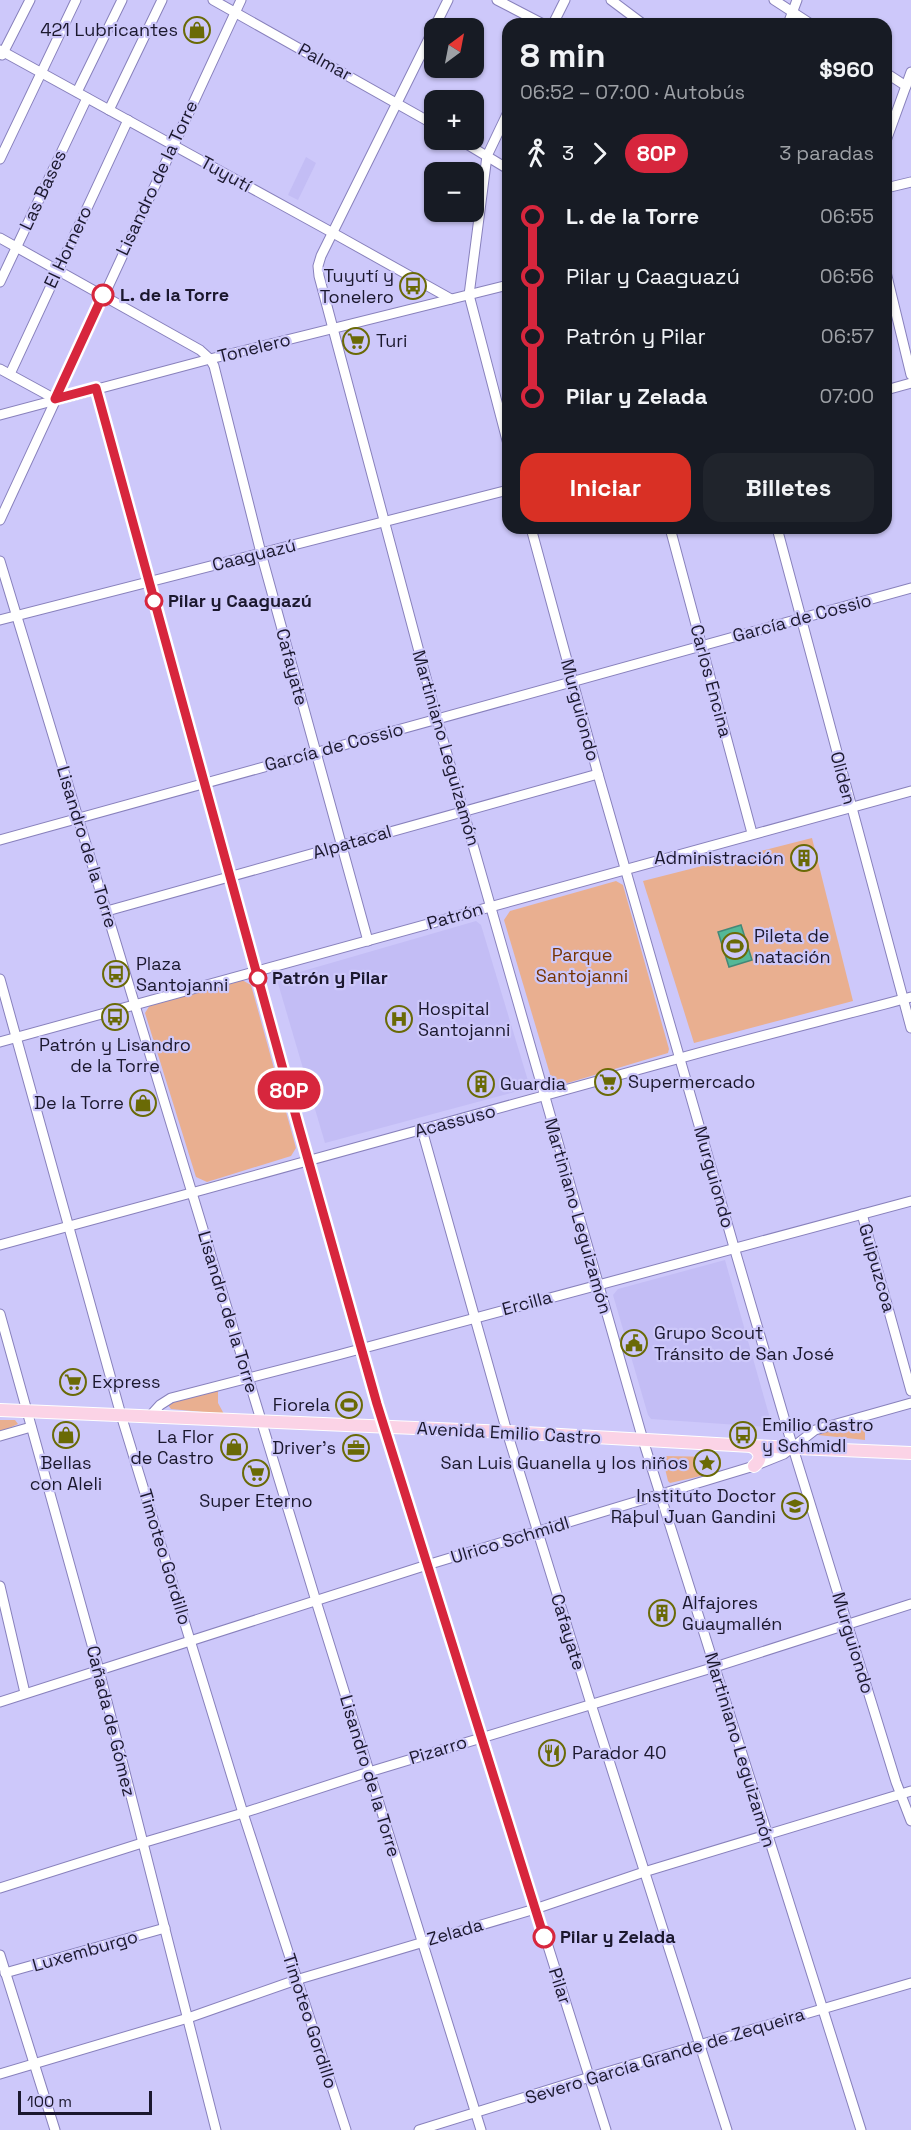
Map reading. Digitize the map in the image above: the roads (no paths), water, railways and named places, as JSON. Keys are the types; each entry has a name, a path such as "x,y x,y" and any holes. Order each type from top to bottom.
{"main road":[{"name":"Avenida Emilio Castro","path":"0,1410 507,1432 911,1453"},
{"path":"751,1446 760,1455 760,1459 754,1466"}],"street":[{"path":"2,53 30,0"},
{"path":"0,159 76,0"},
{"path":"77,92 122,0"},
{"path":"109,110 162,0"},
{"name":"Palmar","path":"213,0 424,118"},
{"name":"Lisandro de la Torre","path":"0,520 241,0"},
{"name":"Martiniano Leguizamón","path":"448,0 333,232 318,266 319,276 437,719 643,1440 861,2130"},
{"path":"497,0 532,18"},
{"path":"556,18 565,0"},
{"path":"611,0 635,18"},
{"path":"774,0 802,18"},
{"path":"790,18 797,0"},
{"name":"Tuyutí","path":"2,53 333,232 451,299"},
{"path":"892,124 911,72"},
{"path":"892,77 906,86"},
{"name":"Las Bases","path":"0,282 87,98"},
{"name":"El Hornero","path":"10,374 128,120"},
{"path":"502,125 487,156 470,295 502,420"},
{"path":"477,150 502,165"},
{"path":"892,187 911,182"},
{"path":"0,238 200,350 210,359"},
{"name":"Tonelero","path":"0,415 96,388 502,287"},
{"path":"892,297 911,375"},
{"name":"Cafayate","path":"210,359 315,753 368,941"},
{"path":"0,369 55,399"},
{"path":"892,388 911,383"},
{"name":"Pilar","path":"96,388 308,1160 384,1427 606,2130"},
{"name":"Caaguazú","path":"0,620 502,492"},
{"name":"Murguiondo","path":"533,534 598,774 734,1247 847,1624 911,1821"},
{"name":"Carlos Encina","path":"672,534 752,833"},
{"name":"Oliden","path":"779,534 851,807 907,998 911,1028"},
{"name":"Lisandro de la Torre","path":"0,561 261,1422 481,2130"},
{"name":"García de Cossio","path":"0,840 911,588"},
{"name":"Alpatacal","path":"107,911 598,774"},
{"name":"Patrón","path":"0,1042 911,790"},
{"name":"Timoteo Gordillo","path":"0,979 121,1415 243,1813 346,2130"},
{"name":"Acassuso","path":"0,1245 679,1058 907,998"},
{"name":"Cafayate","path":"422,1130 537,1531 727,2130"},
{"name":"Ercilla","path":"150,1416 160,1405 171,1398 911,1201"},
{"name":"Guipuzcoa","path":"862,1214 911,1391"},
{"name":"Cañada de Gómez","path":"0,1314 99,1670 216,2130"},
{"name":"Ulrico Schmidl","path":"0,1702 427,1565 754,1466 784,1454 815,1430 911,1403"},
{"path":"0,1436 31,1427"},
{"path":"0,1586 26,1693"},
{"name":"Pizarro","path":"0,1888 911,1604"},
{"name":"Zelada","path":"0,2074 188,2018 296,1980 535,1909 644,1872 911,1791"},
{"name":"Luxemburgo","path":"5,1973 165,1928"},
{"path":"0,1955 55,2130"},
{"name":"Severo García Grande de Zequeira","path":"419,2130 700,2044 911,1983"}],"place":[{"name":"421 Lubricantes","path":"197,30"},
{"name":"Tuyutí y Tonelero","path":"413,286"},
{"name":"L. de la Torre","path":"103,295"},
{"name":"Turi","path":"356,341"},
{"name":"Pilar y Caaguazú","path":"154,601"},
{"name":"Administración","path":"804,858"},
{"name":"Pileta de natación","path":"735,946"},
{"name":"Plaza Santojanni","path":"116,974"},
{"name":"Patrón y Pilar","path":"258,978"},
{"name":"Patrón y Lisandro de la Torre","path":"115,1017"},
{"name":"Hospital Santojanni","path":"399,1019"},
{"name":"Supermercado","path":"608,1082"},
{"name":"Guardia","path":"481,1084"},
{"name":"De la Torre","path":"143,1103"},
{"name":"Grupo Scout Tránsito de San José","path":"634,1343"},
{"name":"Express","path":"73,1382"},
{"name":"Fiorela","path":"349,1405"},
{"name":"Bellas con Aleli","path":"66,1435"},
{"name":"Emilio Castro y Schmidl","path":"743,1435"},
{"name":"La Flor de Castro","path":"234,1447"},
{"name":"Driver's","path":"356,1448"},
{"name":"San Luis Guanella y los niños","path":"707,1463"},
{"name":"Super Eterno","path":"256,1473"},
{"name":"Instituto Doctor Raþul Juan Gandini","path":"795,1506"},
{"name":"Alfajores Guaymallén","path":"662,1613"},
{"name":"Parador 40","path":"552,1753"},
{"name":"Pilar y Zelada","path":"544,1937"}],"park label":[{"name":"Parque Santojanni","path":"582,965"}]}
